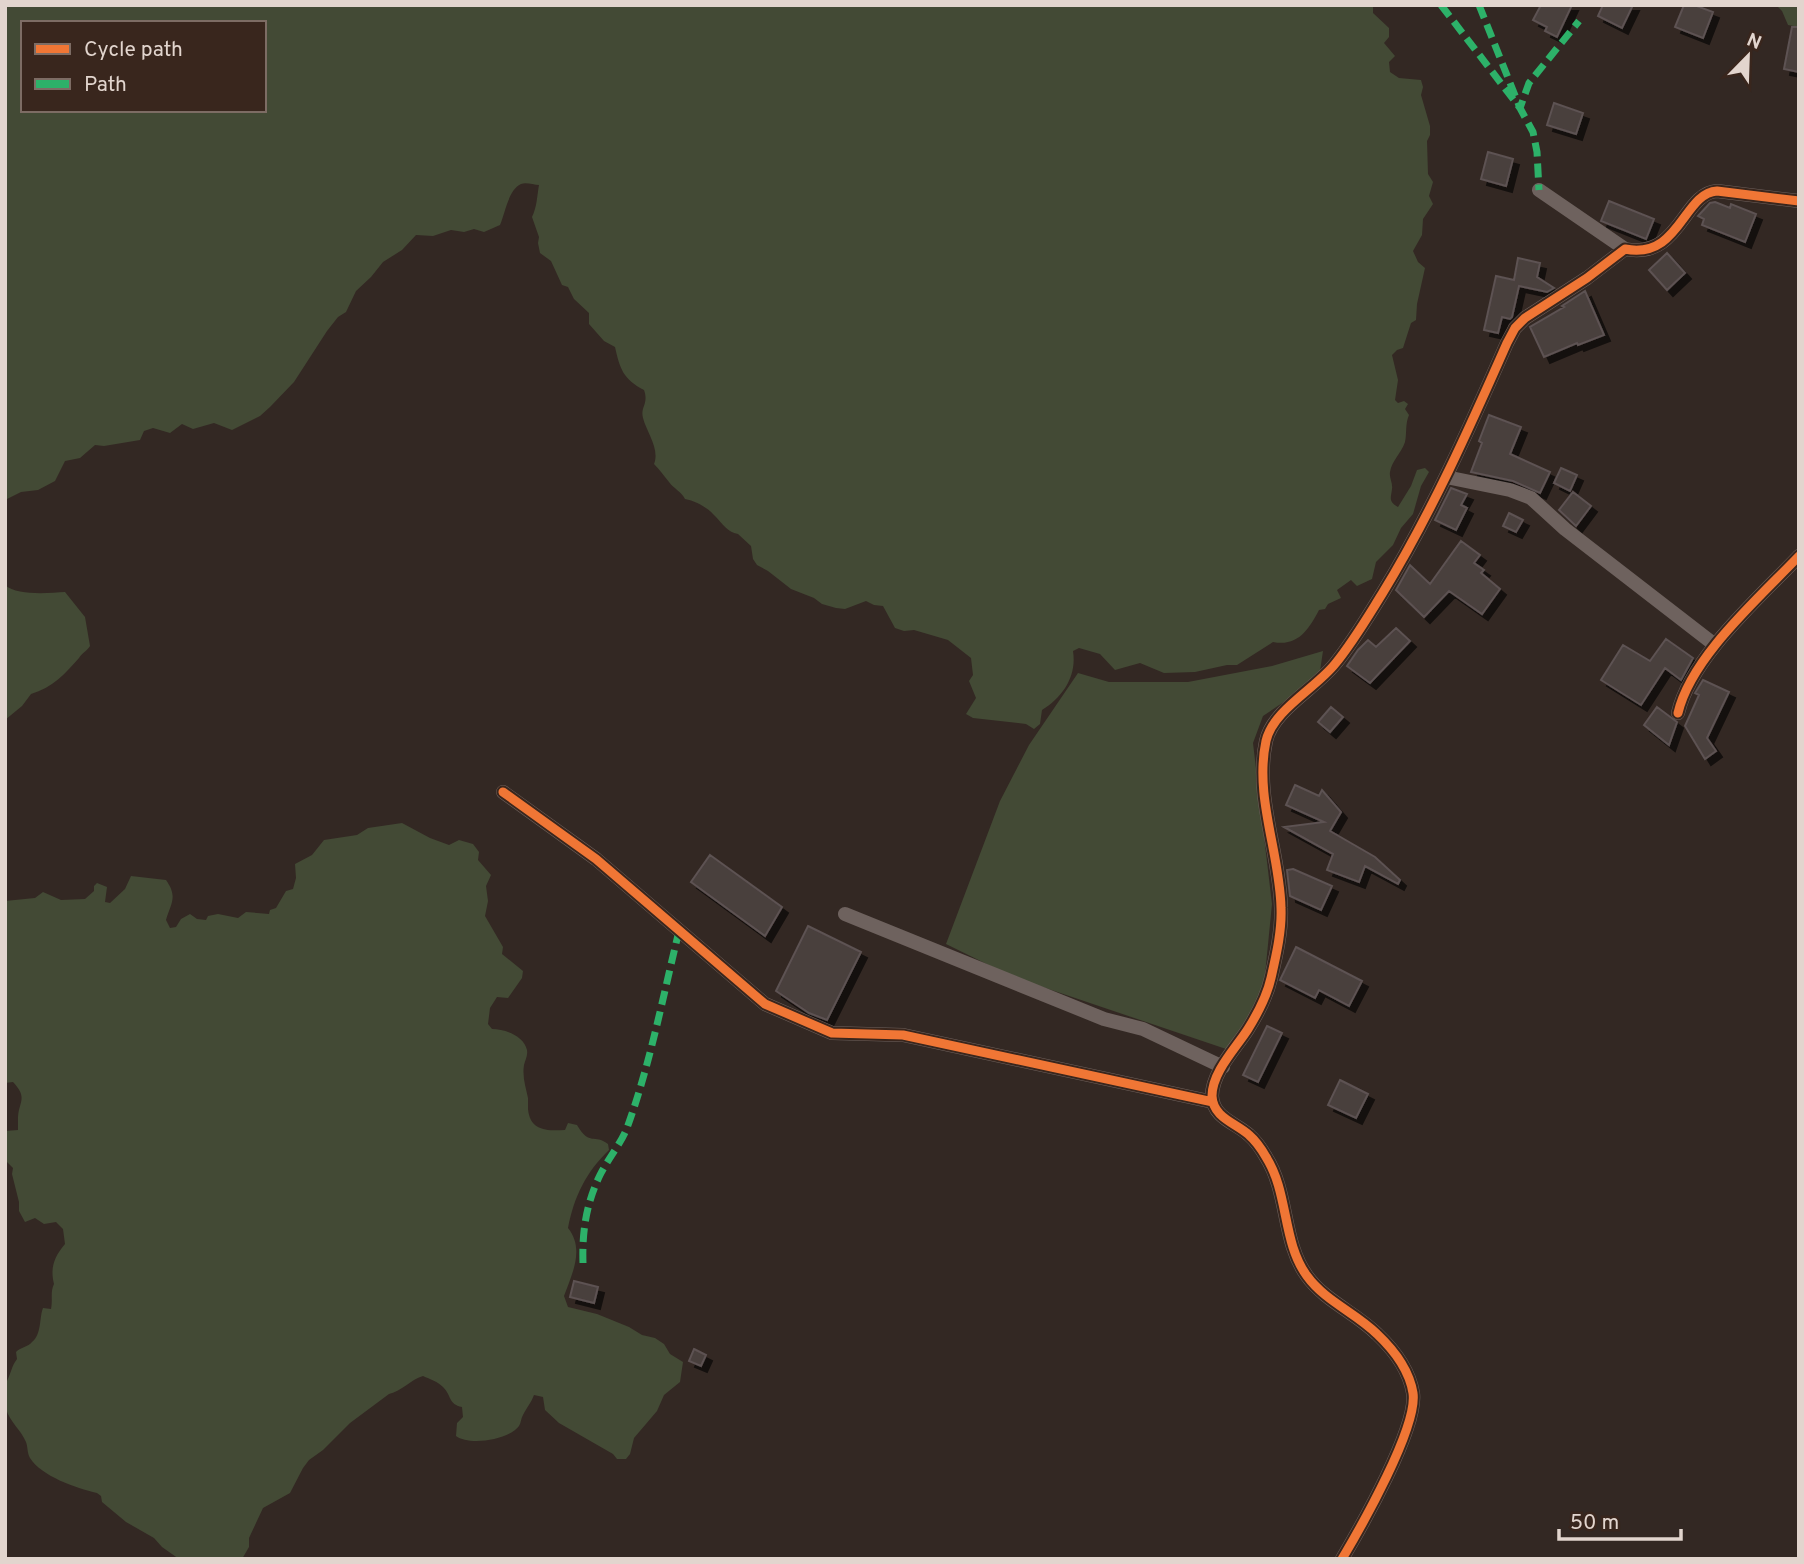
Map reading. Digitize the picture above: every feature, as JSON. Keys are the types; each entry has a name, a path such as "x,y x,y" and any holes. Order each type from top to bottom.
{"street":[{"path":"1538,190 1625,249 1644,251 1657,246 1682,222 1702,196 1711,191 1799,201"},
{"path":"1342,1559 1361,1527 1407,1430 1413,1409 1413,1394 1401,1361 1389,1345 1307,1277 1293,1243 1270,1162 1250,1135 1222,1116 1213,1102 1214,1084 1266,995 1279,941 1281,901 1263,783 1266,741 1280,715 1320,681 1353,639 1417,537 1515,328 1525,318 1587,278 1625,249"},
{"path":"1446,477 1510,490 1531,498 1565,529 1716,645"},
{"path":"1678,713 1693,674 1716,645 1799,556"},
{"path":"503,792 596,859 765,1004 832,1033 903,1035 1213,1102"},
{"path":"845,914 1104,1019 1143,1029 1223,1067"}],"green space":[{"path":"5,5 1373,5 1373,13 1389,28 1389,37 1384,43 1395,56 1389,62 1390,72 1399,78 1421,80 1421,95 1430,126 1427,141 1428,174 1433,182 1429,196 1433,204 1423,219 1422,235 1413,251 1418,262 1425,268 1416,320 1411,323 1403,348 1392,355 1398,380 1395,400 1408,404 1405,409 1409,415 1405,442 1390,472 1393,503 1398,507 1417,470 1425,468 1429,472 1421,486 1413,514 1401,528 1393,545 1376,562 1372,579 1357,586 1351,580 1337,590 1341,598 1319,610 1307,630 1296,639 1282,643 1273,642 1237,665 1195,672 1164,673 1140,663 1115,670 1100,654 1079,648 1073,651 1073,669 1067,685 1056,699 1042,710 1040,724 1034,729 1026,724 973,718 966,714 976,698 969,681 973,675 971,658 948,640 914,630 895,628 883,606 866,601 845,609 836,608 791,589 757,565 751,546 738,534 728,530 705,508 685,499 671,484 654,464 654,447 642,414 646,399 644,390 627,377 615,347 604,341 589,324 589,313 574,299 568,287 562,285 551,261 540,253 539,237 532,217 539,185 523,183 513,191 500,225 484,232 474,229 464,232 451,230 433,236 416,235 402,250 383,262 356,291 346,312 338,317 327,331 294,382 260,416 232,430 214,423 193,429 182,424 170,433 153,428 144,431 140,440 95,445 80,458 65,461 55,481 38,490 21,492 5,500"},
{"path":"1776,5 1799,5 1799,27 1788,25"},
{"path":"5,585 25,592 65,592 85,617 90,646 58,679 31,694 22,706 5,720"},
{"path":"1323,651 1319,678 1263,716 1253,743 1272,904 1263,995 1229,1050 1013,977 946,944 1000,801 1029,745 1078,673 1109,682 1188,682 1272,666"},
{"path":"402,823 449,845 459,840 473,844 479,852 478,860 491,875 486,886 488,901 485,916 503,947 502,954 523,971 522,978 508,998 497,997 490,1008 488,1024 492,1029 513,1034 525,1045 527,1052 524,1078 532,1122 540,1128 552,1130 565,1130 568,1123 577,1125 585,1136 608,1144 609,1150 582,1186 568,1228 576,1244 576,1253 564,1296 568,1307 597,1314 664,1344 670,1354 683,1362 680,1382 664,1395 657,1411 634,1438 626,1459 617,1459 613,1454 559,1423 545,1410 543,1397 534,1395 514,1431 489,1440 462,1439 456,1436 457,1423 463,1417 462,1407 452,1402 441,1385 423,1376 389,1394 350,1423 309,1460 290,1493 263,1508 242,1559 179,1559 154,1538 126,1522 102,1502 97,1493 60,1480 35,1464 29,1456 24,1438 6,1409 6,1383 17,1359 16,1352 35,1339 43,1308 51,1309 53,1268 58,1253 65,1244 63,1229 56,1222 44,1224 35,1218 25,1222 19,1211 13,1168 5,1160 5,1131 18,1130 22,1100 13,1082 5,1083 5,901 35,898 43,892 61,900 85,899 94,891 97,883 107,887 105,902 110,903 125,889 131,876 166,880 173,896 166,920 170,928 176,927 181,919 190,914 197,919 206,920 208,916 218,914 238,918 246,912 269,914 286,891 293,889 296,878 295,864 312,855 324,840 357,835 368,828"}],"building":[{"path":"1541,5 1572,5 1557,37 1545,31 1547,27 1533,20"},
{"path":"1603,5 1633,5 1622,28 1598,16"},
{"path":"1684,5 1694,5 1713,12 1703,38 1675,27"},
{"path":"1792,27 1799,27 1799,72 1784,69"},
{"path":"1554,103 1583,113 1576,134 1547,125"},
{"path":"1488,152 1513,159 1506,186 1481,179"},
{"path":"1609,201 1654,219 1646,239 1601,221"},
{"path":"1715,202 1730,208 1731,204 1756,214 1745,242 1702,225 1704,219 1698,216 1710,203"},
{"path":"1667,253 1685,273 1667,290 1649,270"},
{"path":"1518,258 1540,263 1537,277 1554,288 1547,292 1519,286 1512,317 1502,317 1498,333 1484,330 1496,276 1514,280"},
{"path":"1585,291 1604,335 1544,357 1530,327"},
{"path":"1489,415 1521,427 1510,454 1550,472 1540,493 1513,481 1471,472"},
{"path":"1561,468 1577,475 1570,491 1554,483"},
{"path":"1451,488 1467,494 1461,505 1467,508 1456,530 1435,520"},
{"path":"1573,492 1591,506 1576,526 1559,510"},
{"path":"1509,513 1523,520 1516,532 1503,526"},
{"path":"1461,541 1480,555 1474,563 1484,570 1481,573 1500,589 1482,614 1449,591 1424,617 1396,590 1410,565 1430,584"},
{"path":"1396,628 1410,641 1370,683 1347,666 1368,640 1376,647"},
{"path":"1666,639 1693,658 1681,680 1665,668 1641,705 1601,680 1623,645 1650,661"},
{"path":"1703,680 1729,692 1707,738 1716,751 1705,759 1685,726 1699,695 1695,693"},
{"path":"1331,707 1343,717 1330,732 1318,722"},
{"path":"1657,707 1677,722 1669,745 1644,725"},
{"path":"1295,785 1319,796 1322,790 1341,812 1330,831 1375,857 1400,880 1398,884 1365,866 1359,882 1327,870 1333,854 1284,827 1324,822 1286,805"},
{"path":"710,855 782,907 765,936 691,882"},
{"path":"1293,869 1332,886 1321,910 1290,896 1287,870"},
{"path":"808,926 861,952 827,1020 809,1013 776,991"},
{"path":"1296,947 1362,981 1349,1006 1319,990 1315,998 1280,980"},
{"path":"1267,1026 1282,1033 1258,1082 1243,1075"},
{"path":"1340,1080 1368,1094 1356,1118 1328,1105"},
{"path":"574,1281 598,1287 594,1303 570,1297"},
{"path":"694,1349 706,1355 701,1366 689,1361"}],"marked path":[{"path":"1441,5 1520,108 1533,132 1539,190"},
{"path":"1479,5 1520,108 1529,83 1579,21"},
{"path":"583,1263 588,1207 600,1175 624,1134 635,1104 679,931"}],"cycle path":[{"path":"1342,1559 1398,1452 1412,1409 1411,1384 1400,1360 1383,1340 1323,1293 1307,1276 1293,1248 1279,1186 1266,1157 1252,1137 1216,1110 1212,1096 1220,1069 1248,1029 1265,998 1278,943 1280,887 1263,783 1266,741 1277,719 1335,664 1382,594 1433,502 1515,328 1525,318 1587,278 1625,249 1643,250 1658,245 1679,225 1696,202 1706,195 1717,191 1799,201"},
{"path":"1678,713 1685,692 1711,650 1799,556"},
{"path":"503,792 596,859 765,1004 832,1033 903,1035 1213,1102"}]}
